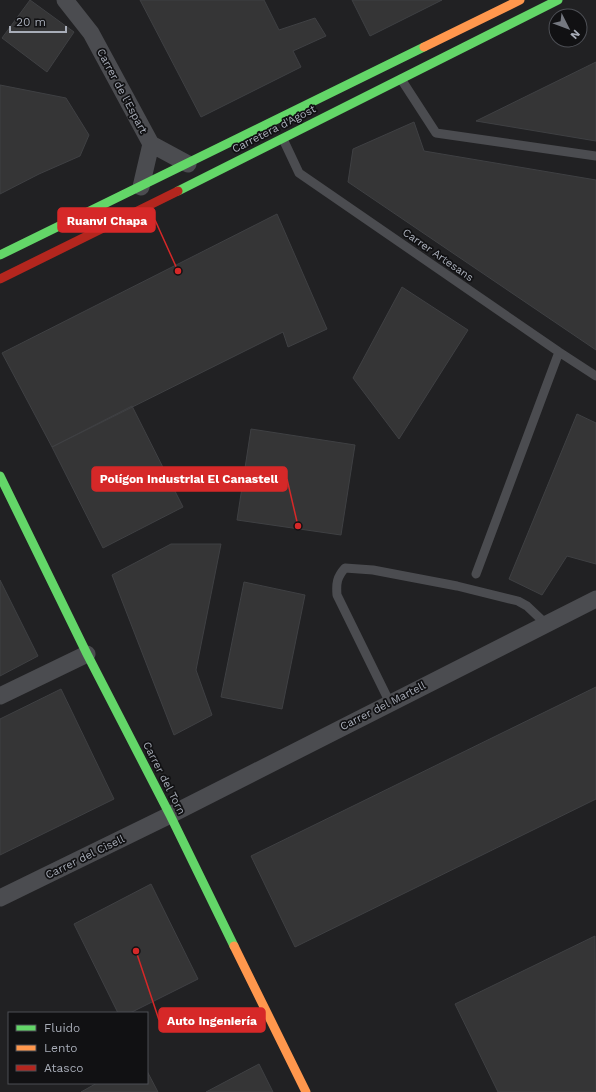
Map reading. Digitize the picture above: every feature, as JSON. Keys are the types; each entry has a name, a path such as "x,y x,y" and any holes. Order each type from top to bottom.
{"main road":[{"name":"Carretera d'Agost","path":"0,255 520,0"},
{"name":"Carretera d'Agost","path":"0,279 283,139 558,0"},
{"name":"Carrer del Torn","path":"0,476 87,654 170,815 306,1092"}],"street":[{"name":"Carrer de l'Espart","path":"65,0 91,33 151,144 188,164"},
{"name":"Carrer de l'Espart","path":"141,187 151,144"},
{"name":"Carrer del Martell","path":"170,815 596,599"},
{"path":"0,696 87,654"},
{"name":"Carrer del Cisell","path":"0,898 170,815"}],"lane":[{"path":"401,79 436,133 596,156"},
{"name":"Carrer Artesans","path":"283,139 299,173 596,376"},
{"path":"476,574 559,352"},
{"path":"390,703 337,595 336,585 338,575 345,568 381,571 457,586 518,601 527,606 546,624"}],"shaded area":[{"path":"0,0 596,0 596,1092 0,1092"}],"building":[{"path":"30,0 74,32 47,72 2,38"},
{"path":"140,0 264,0 279,30 315,18 326,36 293,51 301,67 201,117"},
{"path":"352,0 442,0 370,36"},
{"path":"596,62 596,141 476,121"},
{"path":"0,85 66,98 89,135 80,156 39,174 0,194"},
{"path":"414,122 424,151 596,180 596,350 348,182 353,149"},
{"path":"277,214 327,329 288,347 283,332 52,447 2,353"},
{"path":"402,287 468,330 399,439 353,378"},
{"path":"132,406 183,507 103,548 52,447"},
{"path":"577,414 596,423 596,564 567,556 542,595 509,579"},
{"path":"251,429 355,445 341,535 237,520"},
{"path":"171,544 221,544 196,670 212,715 174,735 112,575"},
{"path":"0,580 38,656 0,676"},
{"path":"244,582 305,595 282,709 221,697"},
{"path":"596,687 596,799 295,947 251,856"},
{"path":"61,689 114,799 0,855 0,719"},
{"path":"151,884 198,979 132,1012 118,1012 74,924"},
{"path":"595,936 596,1092 498,1092 455,1004"},
{"path":"259,1064 273,1092 206,1092"},
{"path":"148,1073 158,1092 81,1092 95,1084 148,1084"}],"traffic: fast":[{"path":"178,191 558,0"},
{"path":"0,255 424,47"},
{"path":"0,476 87,654 170,815 234,946"}],"traffic: slow":[{"path":"424,47 520,0"},
{"path":"234,946 306,1092"}],"traffic: jam":[{"path":"0,279 178,191"}],"place":[{"name":"Ruanvi Chapa","path":"178,271"},
{"name":"Polígon Industrial El Canastell","path":"298,526"},
{"name":"Auto Ingeniería","path":"136,951"}]}
